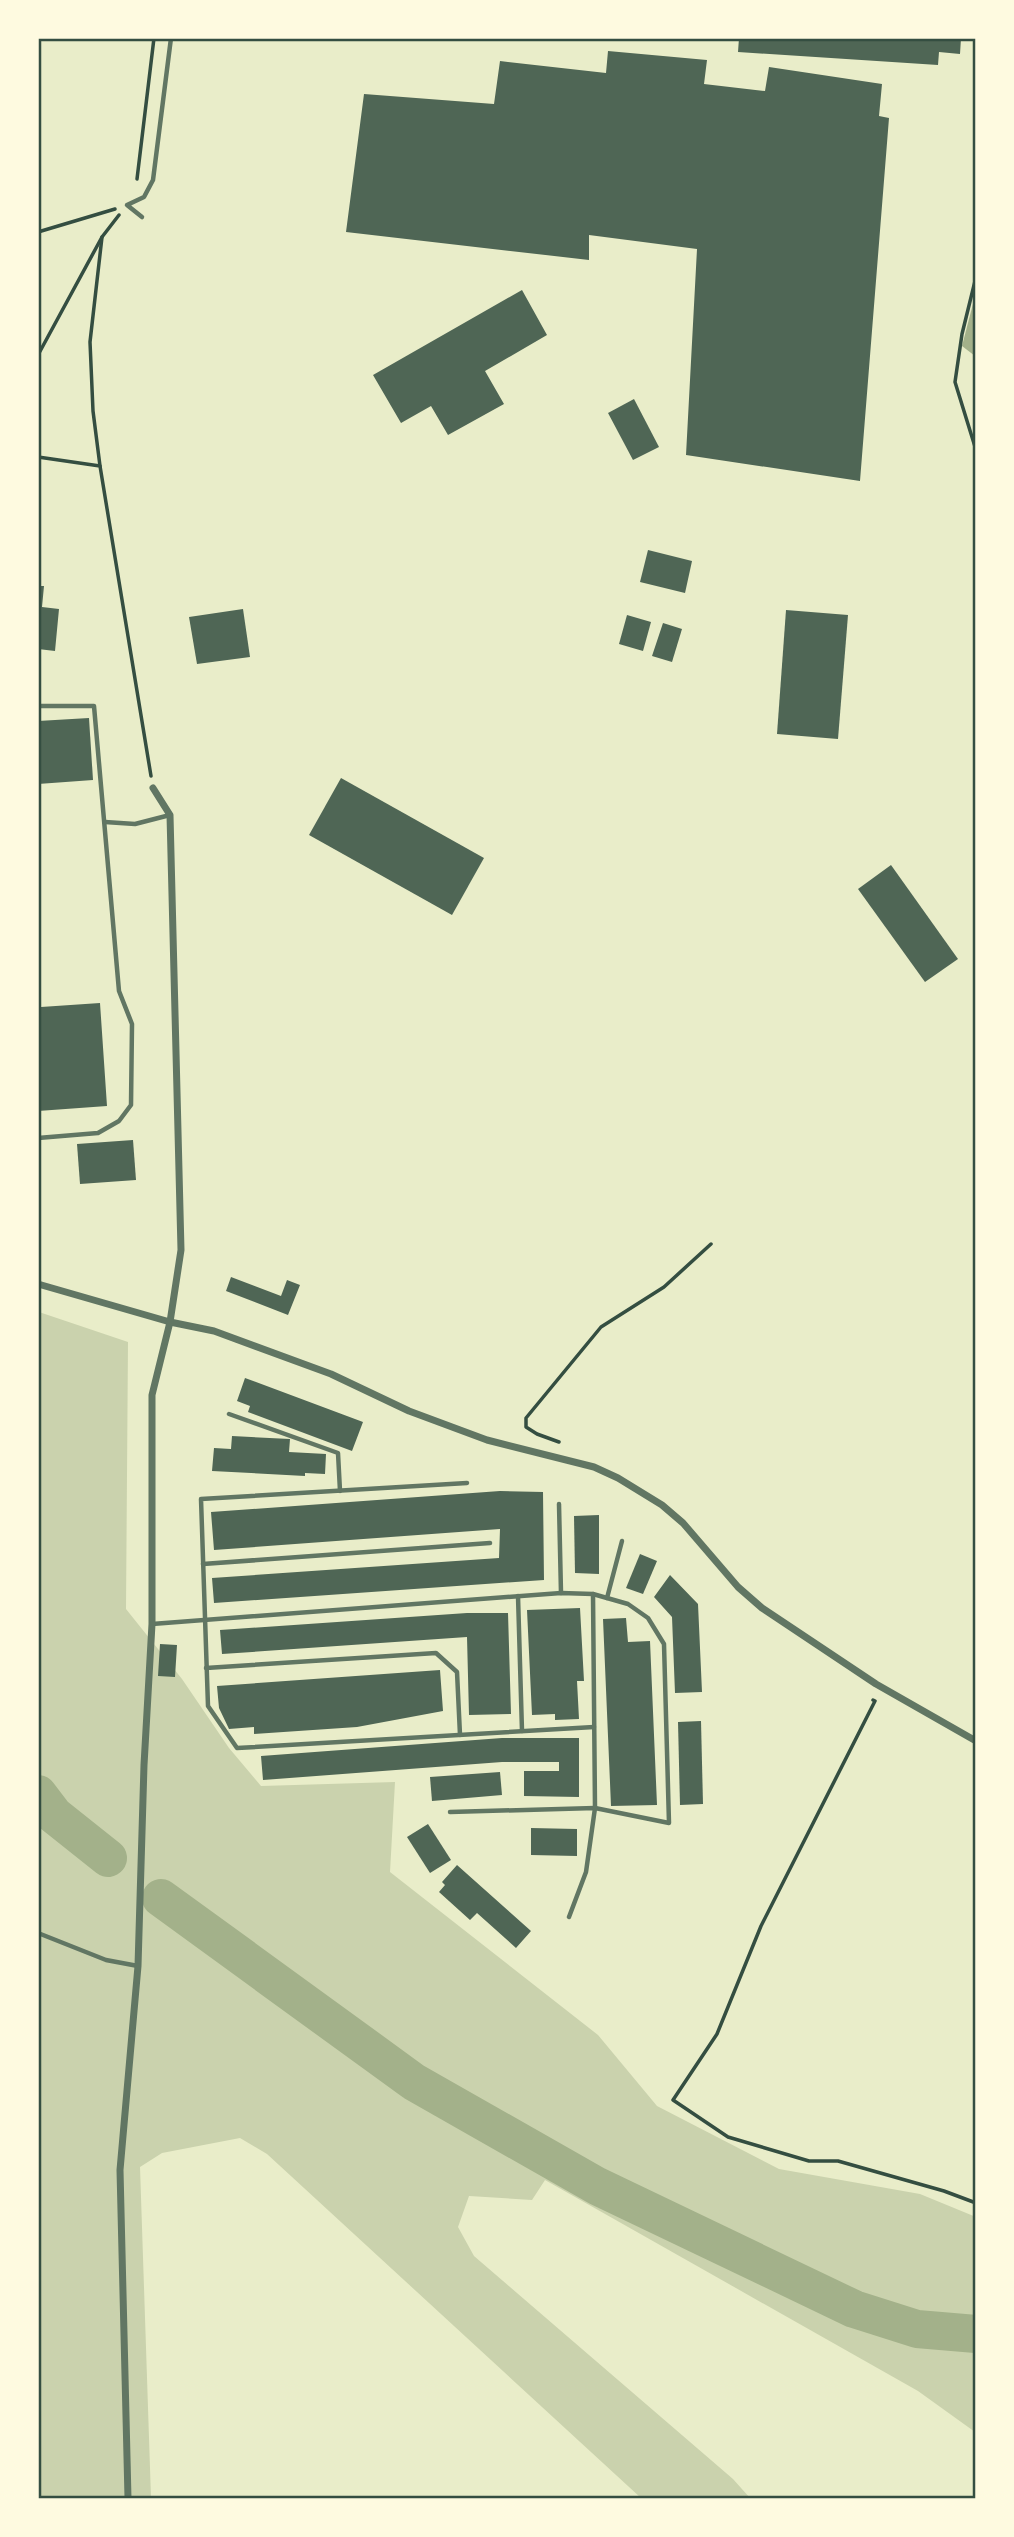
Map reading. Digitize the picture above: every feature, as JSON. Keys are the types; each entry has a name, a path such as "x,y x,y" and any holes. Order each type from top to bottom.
{"street":[{"path":"128,2498 121,2170 138,1966 144,1765 152,1624 152,1395 170,1322 181,1250 170,815 153,788"},
{"path":"38,1284 170,1322 214,1331 331,1374 409,1411 487,1440 594,1467 618,1478 662,1505 683,1523 738,1587 762,1608 876,1684 975,1741"}],"lane":[{"path":"142,217 127,205 144,197 153,180 171,38"},
{"path":"38,706 94,706 119,991 132,1024 131,1105 119,1121 98,1133 38,1138"},
{"path":"105,822 135,824 170,815"},
{"path":"229,1414 338,1452 340,1491"},
{"path":"467,1483 201,1499 208,1706 237,1748 594,1727"},
{"path":"559,1504 561,1593"},
{"path":"607,1598 622,1541"},
{"path":"203,1564 490,1543"},
{"path":"152,1624 561,1593 593,1594 628,1604 648,1618 664,1644 669,1823 595,1808 450,1812"},
{"path":"569,1917 586,1872 595,1808 593,1594"},
{"path":"518,1596 522,1731"},
{"path":"206,1668 436,1653 457,1672 460,1734"},
{"path":"38,1933 106,1960 138,1966"}],"path":[{"path":"136,186 154,38"},
{"path":"38,232 127,205"},
{"path":"38,355 102,237 127,205"},
{"path":"102,237 90,342 93,411 153,788"},
{"path":"975,277 962,334 955,382 975,450"},
{"path":"38,457 100,466"},
{"path":"565,1444 526,1427 526,1418 601,1327 664,1287 711,1244"},
{"path":"868,1698 875,1701 761,1926 717,2034 673,2100 728,2137 809,2161 838,2161 944,2191 975,2203"}],"shaded area":[{"path":"975,296 975,356 962,346"},
{"path":"39,1312 128,1342 126,1609 182,1679 229,1748 261,1786 395,1782 390,1872 598,2035 657,2106 779,2169 920,2194 976,2217 975,2432 918,2391 545,2180 532,2200 469,2196 458,2227 474,2256 733,2479 750,2498 641,2498 267,2154 240,2138 162,2153 140,2167 151,2498 39,2498"}],"building":[{"path":"739,38 961,38 960,54 939,52 938,65 738,52"},
{"path":"608,51 707,60 704,84 765,91 769,67 882,84 879,116 889,118 860,481 686,455 697,249 589,235 589,260 346,232 364,94 494,104 500,61 606,73"},
{"path":"522,290 547,335 485,371 504,404 448,435 431,406 401,423 373,375"},
{"path":"634,399 659,447 633,460 608,413"},
{"path":"648,550 692,561 685,593 640,582"},
{"path":"38,586 44,586 42,607 59,609 55,651 38,649"},
{"path":"243,609 250,657 197,664 189,617"},
{"path":"786,610 848,615 838,739 777,734"},
{"path":"627,615 651,622 643,651 619,644"},
{"path":"663,623 682,629 672,662 652,656"},
{"path":"89,718 93,780 38,784 38,721"},
{"path":"341,778 484,858 452,915 309,835"},
{"path":"891,865 958,959 925,982 858,889"},
{"path":"38,994 41,994 41,1007 100,1003 107,1106 38,1111"},
{"path":"133,1140 136,1180 80,1184 77,1144"},
{"path":"231,1277 281,1296 287,1280 300,1285 288,1315 226,1291"},
{"path":"245,1378 363,1422 352,1451 248,1412 250,1406 237,1401"},
{"path":"232,1436 290,1439 289,1452 326,1454 325,1474 305,1473 305,1476 212,1471 214,1448 231,1449"},
{"path":"500,1491 543,1492 544,1580 214,1603 212,1578 499,1558 500,1529 214,1550 211,1512"},
{"path":"599,1515 599,1574 575,1573 574,1516"},
{"path":"640,1554 657,1561 643,1594 626,1588"},
{"path":"670,1575 698,1604 702,1692 675,1693 672,1617 654,1597"},
{"path":"580,1608 584,1681 577,1681 579,1719 555,1720 555,1714 532,1715 527,1610"},
{"path":"467,1613 508,1613 511,1714 469,1715 467,1637 222,1654 220,1630"},
{"path":"626,1618 628,1642 650,1641 657,1805 611,1806 603,1619"},
{"path":"160,1644 177,1645 175,1677 158,1676"},
{"path":"440,1670 443,1711 357,1727 254,1734 254,1727 229,1729 219,1708 217,1686"},
{"path":"701,1721 703,1804 680,1805 678,1722"},
{"path":"502,1738 579,1738 579,1797 524,1796 524,1771 559,1771 559,1762 502,1762 263,1780 261,1756"},
{"path":"500,1772 502,1795 432,1801 430,1777"},
{"path":"428,1824 451,1860 430,1873 407,1837"},
{"path":"531,1828 577,1829 577,1856 531,1855"},
{"path":"457,1865 531,1931 516,1948 477,1913 470,1920 439,1892 445,1885 442,1882"}],"waterway":[{"path":"38,1794 54,1815 108,1858"},
{"path":"161,1898 414,2082 597,2186 854,2309 917,2329 976,2334"}]}
